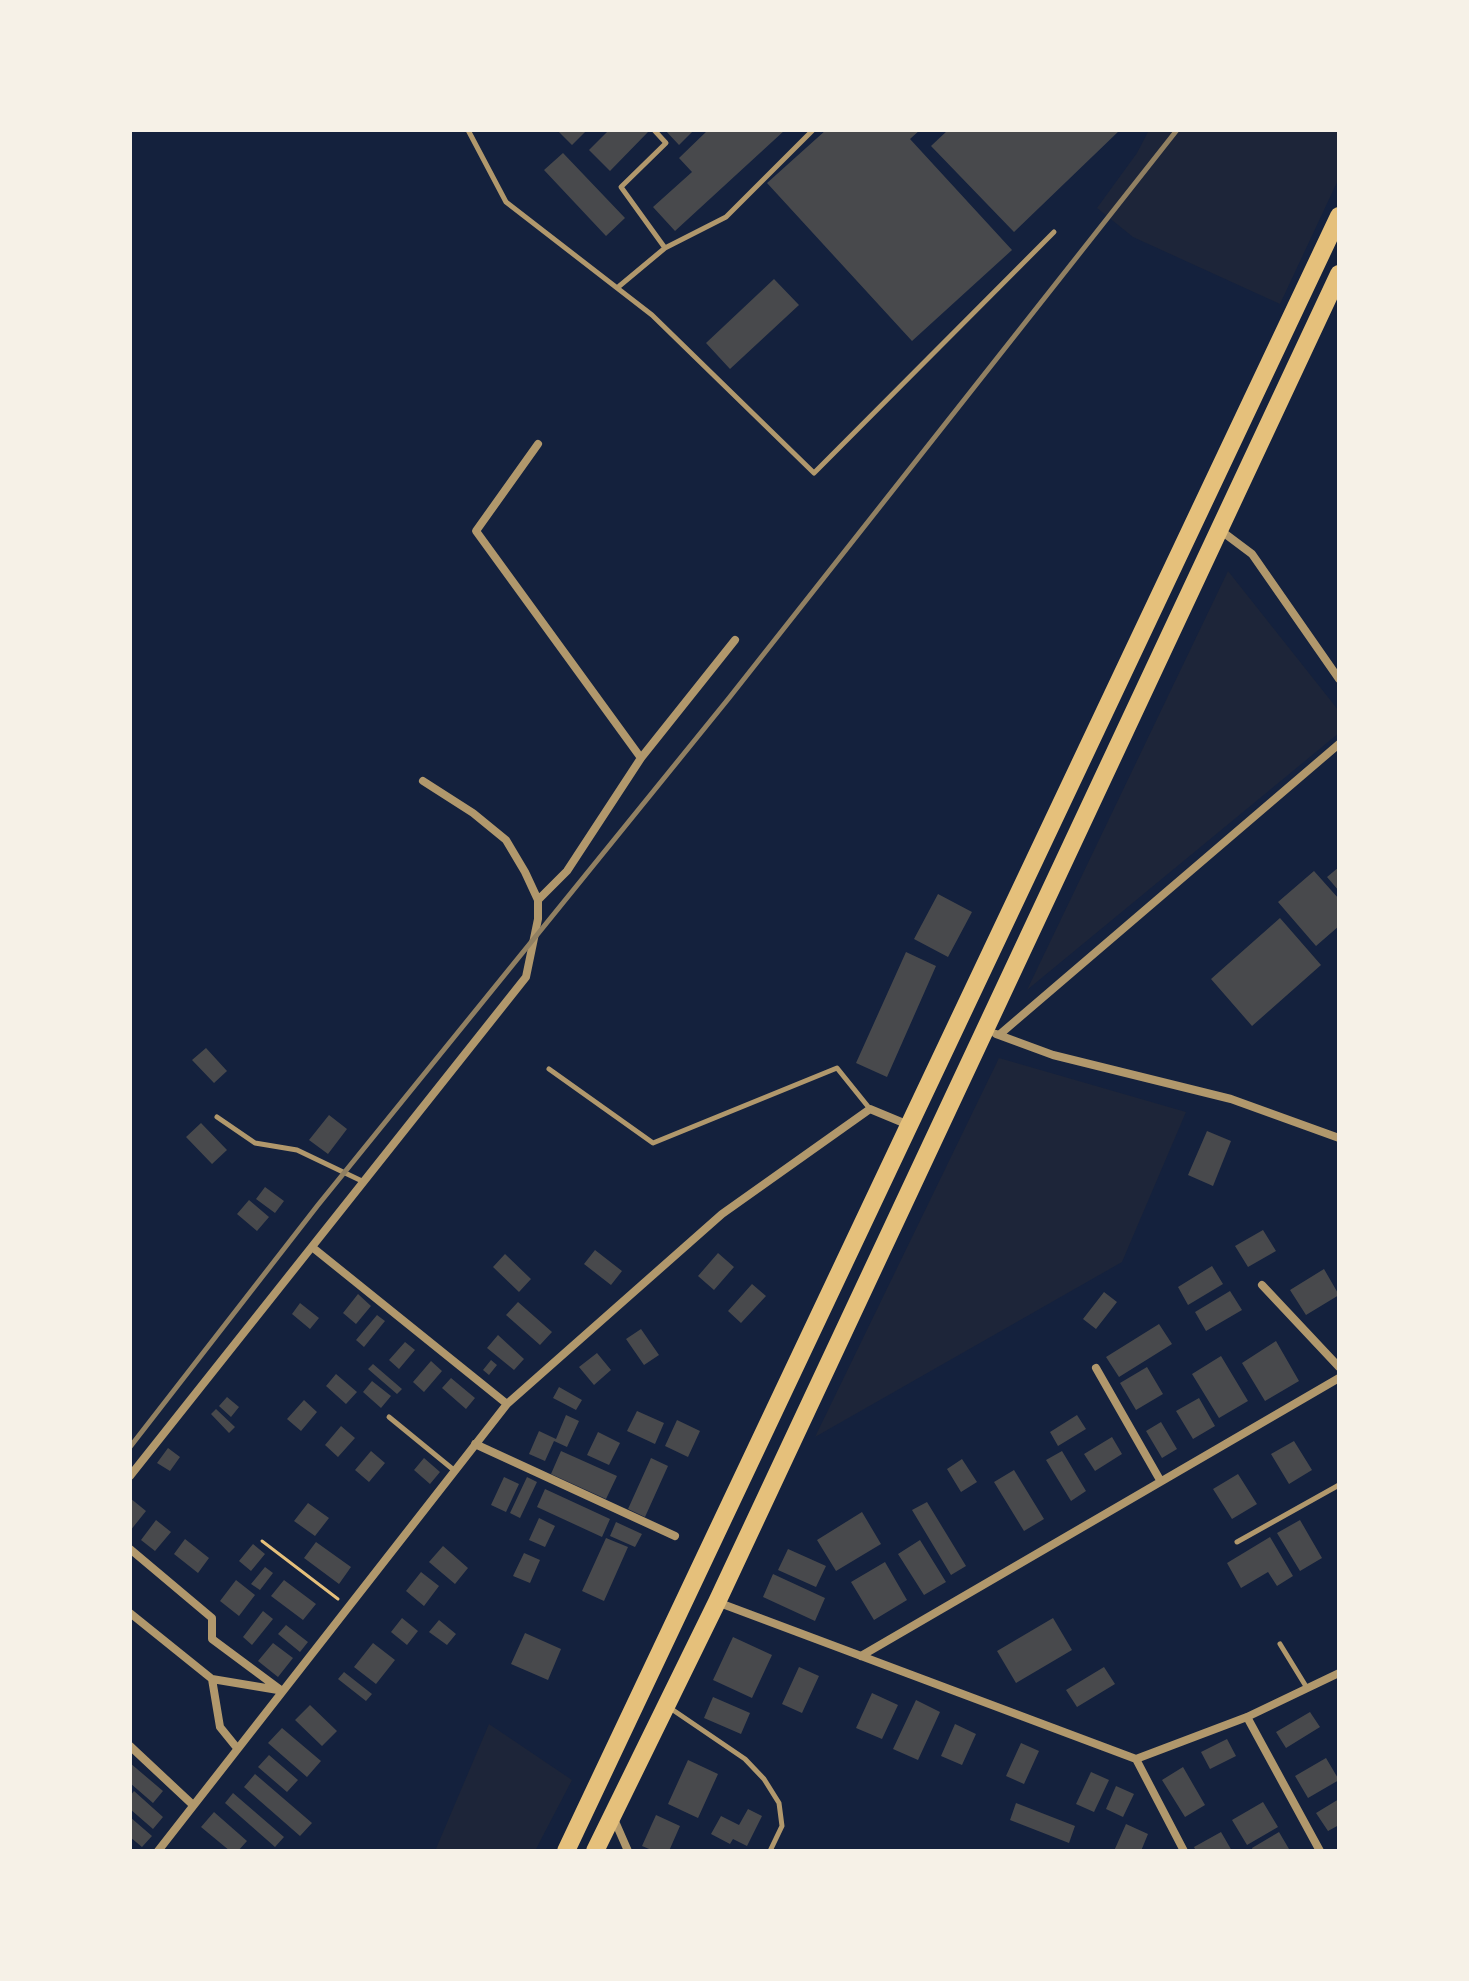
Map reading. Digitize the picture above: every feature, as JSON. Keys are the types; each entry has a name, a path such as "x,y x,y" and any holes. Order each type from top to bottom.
{"highway":[{"path":"566,1851 912,1126 1339,216"},
{"path":"613,1818 991,1032 1219,529 1339,274"},
{"path":"595,1851 613,1813 613,1818"}],"street":[{"path":"538,444 476,531 641,758"},
{"path":"1219,529 1252,554 1339,679"},
{"path":"538,900 567,871 641,758 735,640"},
{"path":"991,1032 1339,744"},
{"path":"130,1476 526,977 538,919 538,900 506,840 473,813 423,781"},
{"path":"991,1032 1053,1055 1231,1099 1339,1138"},
{"path":"158,1851 507,1404 722,1214 870,1109 912,1126"},
{"path":"312,1247 507,1404"},
{"path":"1262,1285 1339,1367"},
{"path":"1096,1368 1160,1480"},
{"path":"861,1656 1339,1378"},
{"path":"475,1444 675,1536"},
{"path":"130,1549 212,1618 212,1639 282,1691"},
{"path":"717,1602 1136,1759 1247,1717 1339,1673"},
{"path":"130,1613 212,1679 282,1691"},
{"path":"212,1679 220,1727 237,1748"},
{"path":"1247,1717 1320,1851"},
{"path":"130,1746 193,1805"},
{"path":"1136,1759 1184,1851"},
{"path":"613,1818 628,1851"}],"lane":[{"path":"468,130 506,202 652,315 814,473 1054,232"},
{"path":"654,130 666,143 621,187 665,248"},
{"path":"617,288 665,248 726,217 813,130"},
{"path":"549,1069 653,1143 837,1068 870,1109"},
{"path":"217,1117 255,1143 297,1150 364,1182"},
{"path":"389,1417 455,1471"},
{"path":"1237,1542 1339,1485"},
{"path":"1280,1644 1307,1688"},
{"path":"666,1706 745,1759 764,1779 779,1803 782,1826 770,1851"}],"path":[{"path":"262,1541 349,1607"}],"shaded area":[{"path":"1149,130 1339,130 1339,178 1280,304 1133,237 1097,208 1137,153"},
{"path":"1228,571 1339,711 1339,733 1027,990"},
{"path":"999,1058 1186,1112 1122,1262 815,1437"},
{"path":"489,1724 572,1780 535,1851 435,1851"}],"building":[{"path":"557,130 587,130 572,145"},
{"path":"609,130 648,132 610,171 589,150"},
{"path":"665,130 694,130 679,145"},
{"path":"708,130 785,130 675,231 653,207 692,172 679,158"},
{"path":"826,130 920,130 910,139 1012,250 912,341 767,183"},
{"path":"948,130 1120,130 1014,232 931,146"},
{"path":"563,153 625,218 606,236 544,170"},
{"path":"774,279 799,305 730,369 706,343"},
{"path":"1339,867 1339,891 1327,877"},
{"path":"1314,871 1339,899 1339,926 1316,946 1278,902"},
{"path":"938,894 972,912 948,957 914,939"},
{"path":"1280,918 1321,965 1252,1026 1211,979"},
{"path":"906,952 936,966 887,1077 856,1063"},
{"path":"206,1048 227,1071 214,1083 192,1060"},
{"path":"329,1115 347,1129 328,1154 309,1140"},
{"path":"201,1123 227,1150 212,1164 186,1137"},
{"path":"1207,1131 1231,1141 1213,1186 1188,1175"},
{"path":"265,1187 284,1201 275,1213 256,1199"},
{"path":"249,1200 269,1217 257,1231 237,1214"},
{"path":"1263,1230 1276,1251 1248,1267 1235,1246"},
{"path":"595,1250 622,1271 611,1285 584,1264"},
{"path":"718,1253 734,1267 714,1290 698,1276"},
{"path":"505,1254 531,1279 519,1292 493,1267"},
{"path":"1212,1266 1223,1284 1188,1305 1178,1287"},
{"path":"1324,1269 1339,1295 1306,1315 1290,1290"},
{"path":"752,1284 766,1296 741,1323 728,1311"},
{"path":"1230,1291 1242,1310 1206,1331 1195,1312"},
{"path":"1104,1292 1117,1302 1096,1329 1083,1319"},
{"path":"358,1294 371,1306 356,1324 343,1313"},
{"path":"518,1302 552,1332 540,1345 506,1315"},
{"path":"300,1303 319,1318 310,1329 292,1314"},
{"path":"377,1315 385,1321 364,1347 356,1340"},
{"path":"1159,1324 1172,1344 1119,1377 1106,1357"},
{"path":"641,1329 659,1355 644,1365 626,1339"},
{"path":"498,1335 524,1359 514,1370 487,1348"},
{"path":"1276,1341 1299,1381 1265,1401 1242,1363"},
{"path":"405,1342 415,1350 399,1369 389,1360"},
{"path":"597,1353 611,1370 594,1385 579,1367"},
{"path":"1221,1356 1248,1401 1219,1418 1192,1374"},
{"path":"491,1360 497,1365 489,1375 483,1370"},
{"path":"431,1361 442,1371 424,1392 413,1382"},
{"path":"373,1364 402,1389 397,1394 368,1369"},
{"path":"1147,1367 1163,1394 1136,1410 1120,1383"},
{"path":"336,1374 357,1392 346,1404 326,1386"},
{"path":"451,1378 475,1398 466,1409 442,1388"},
{"path":"372,1381 391,1396 381,1408 363,1392"},
{"path":"559,1387 582,1400 576,1410 553,1398"},
{"path":"227,1397 239,1407 231,1417 219,1406"},
{"path":"1199,1398 1215,1426 1193,1439 1176,1411"},
{"path":"304,1400 317,1412 301,1431 287,1419"},
{"path":"216,1409 235,1427 229,1433 211,1414"},
{"path":"637,1411 664,1423 655,1444 627,1431"},
{"path":"566,1415 579,1421 567,1447 554,1441 545,1461 529,1454 539,1431 556,1439"},
{"path":"1077,1415 1086,1429 1058,1446 1050,1432"},
{"path":"677,1420 700,1431 688,1457 665,1446"},
{"path":"1161,1422 1177,1449 1162,1458 1146,1431"},
{"path":"341,1426 355,1438 338,1457 325,1445"},
{"path":"598,1432 620,1443 609,1465 587,1455"},
{"path":"1112,1437 1122,1454 1095,1471 1084,1454"},
{"path":"1294,1441 1312,1470 1289,1484 1271,1454"},
{"path":"168,1448 180,1457 170,1471 157,1463"},
{"path":"371,1451 385,1463 369,1482 355,1470"},
{"path":"561,1451 617,1476 606,1499 551,1474"},
{"path":"1062,1451 1086,1491 1071,1501 1046,1460"},
{"path":"424,1458 440,1472 430,1484 414,1470"},
{"path":"651,1458 668,1466 645,1517 628,1509"},
{"path":"962,1459 977,1482 961,1492 947,1469"},
{"path":"1014,1470 1044,1519 1024,1531 994,1482"},
{"path":"1238,1474 1257,1504 1232,1519 1213,1489"},
{"path":"504,1477 519,1484 506,1512 491,1505"},
{"path":"527,1477 537,1482 520,1518 510,1513"},
{"path":"545,1489 610,1519 602,1537 537,1507"},
{"path":"130,1498 146,1511 130,1531"},
{"path":"927,1502 966,1566 951,1575 912,1510"},
{"path":"308,1503 329,1518 315,1536 294,1521"},
{"path":"862,1512 881,1544 836,1571 817,1540"},
{"path":"539,1518 555,1526 545,1547 529,1540"},
{"path":"156,1520 171,1532 155,1551 141,1540"},
{"path":"1300,1520 1322,1558 1300,1571 1277,1533"},
{"path":"616,1522 642,1534 635,1547 610,1536"},
{"path":"1270,1537 1293,1576 1277,1586 1268,1572 1241,1588 1227,1563"},
{"path":"606,1538 628,1547 604,1601 582,1591"},
{"path":"185,1539 209,1558 198,1573 174,1554"},
{"path":"920,1540 946,1582 924,1595 898,1554"},
{"path":"316,1542 351,1567 339,1584 304,1558"},
{"path":"253,1544 265,1554 251,1571 239,1561"},
{"path":"443,1546 468,1568 455,1584 429,1562"},
{"path":"788,1549 826,1566 816,1587 778,1570"},
{"path":"524,1553 540,1560 530,1583 513,1576"},
{"path":"885,1562 907,1600 874,1620 851,1582"},
{"path":"265,1567 273,1573 260,1590 251,1584"},
{"path":"421,1572 439,1586 424,1606 406,1591"},
{"path":"773,1574 825,1598 815,1621 763,1597"},
{"path":"236,1580 255,1595 239,1616 220,1601"},
{"path":"284,1580 316,1604 303,1620 271,1596"},
{"path":"263,1611 273,1619 252,1645 243,1637"},
{"path":"402,1618 418,1631 407,1645 391,1632"},
{"path":"1053,1618 1072,1650 1016,1683 997,1651"},
{"path":"439,1620 456,1634 447,1645 429,1632"},
{"path":"286,1625 308,1642 300,1652 278,1634"},
{"path":"525,1633 561,1649 548,1680 511,1664"},
{"path":"733,1637 772,1655 752,1698 713,1680"},
{"path":"273,1643 293,1658 278,1677 258,1661"},
{"path":"373,1643 395,1660 376,1684 354,1667"},
{"path":"799,1667 819,1676 802,1713 782,1704"},
{"path":"1104,1667 1115,1684 1077,1707 1066,1690"},
{"path":"344,1672 372,1694 366,1701 338,1679"},
{"path":"872,1693 898,1705 882,1739 856,1728"},
{"path":"713,1697 750,1713 741,1734 704,1718"},
{"path":"916,1700 940,1712 918,1760 893,1749"},
{"path":"310,1705 337,1731 322,1746 295,1720"},
{"path":"1310,1712 1320,1727 1286,1748 1276,1732"},
{"path":"955,1724 976,1734 962,1765 941,1756"},
{"path":"282,1728 321,1761 307,1777 268,1743"},
{"path":"1227,1739 1236,1756 1210,1769 1201,1752"},
{"path":"1021,1743 1039,1751 1024,1784 1006,1776"},
{"path":"269,1755 298,1780 287,1792 258,1767"},
{"path":"1326,1758 1339,1780 1308,1798 1295,1776"},
{"path":"688,1760 718,1774 698,1818 668,1804"},
{"path":"130,1763 163,1791 153,1803 130,1783"},
{"path":"1183,1767 1205,1805 1185,1817 1162,1780"},
{"path":"1091,1772 1109,1780 1094,1812 1076,1804"},
{"path":"255,1774 312,1823 300,1836 244,1787"},
{"path":"1116,1786 1134,1794 1123,1817 1106,1809"},
{"path":"134,1791 163,1817 153,1829 130,1809 130,1796"},
{"path":"233,1793 284,1837 275,1847 225,1803"},
{"path":"1339,1799 1339,1825 1328,1831 1316,1813"},
{"path":"1263,1802 1278,1827 1247,1845 1232,1820"},
{"path":"1016,1803 1075,1826 1069,1843 1010,1820"},
{"path":"748,1809 762,1816 747,1846 733,1839 730,1844 711,1834 721,1816 739,1825"},
{"path":"214,1812 247,1841 238,1851 230,1851 201,1827"},
{"path":"656,1815 680,1826 669,1851 654,1851 642,1846"},
{"path":"130,1817 152,1836 142,1847 130,1837"},
{"path":"1126,1824 1148,1834 1141,1851 1114,1851"},
{"path":"1221,1832 1232,1851 1196,1851 1194,1847"},
{"path":"1279,1832 1289,1849 1253,1851 1252,1848"}],"railway":[{"path":"130,1447 318,1205 729,698 1177,130"}]}
